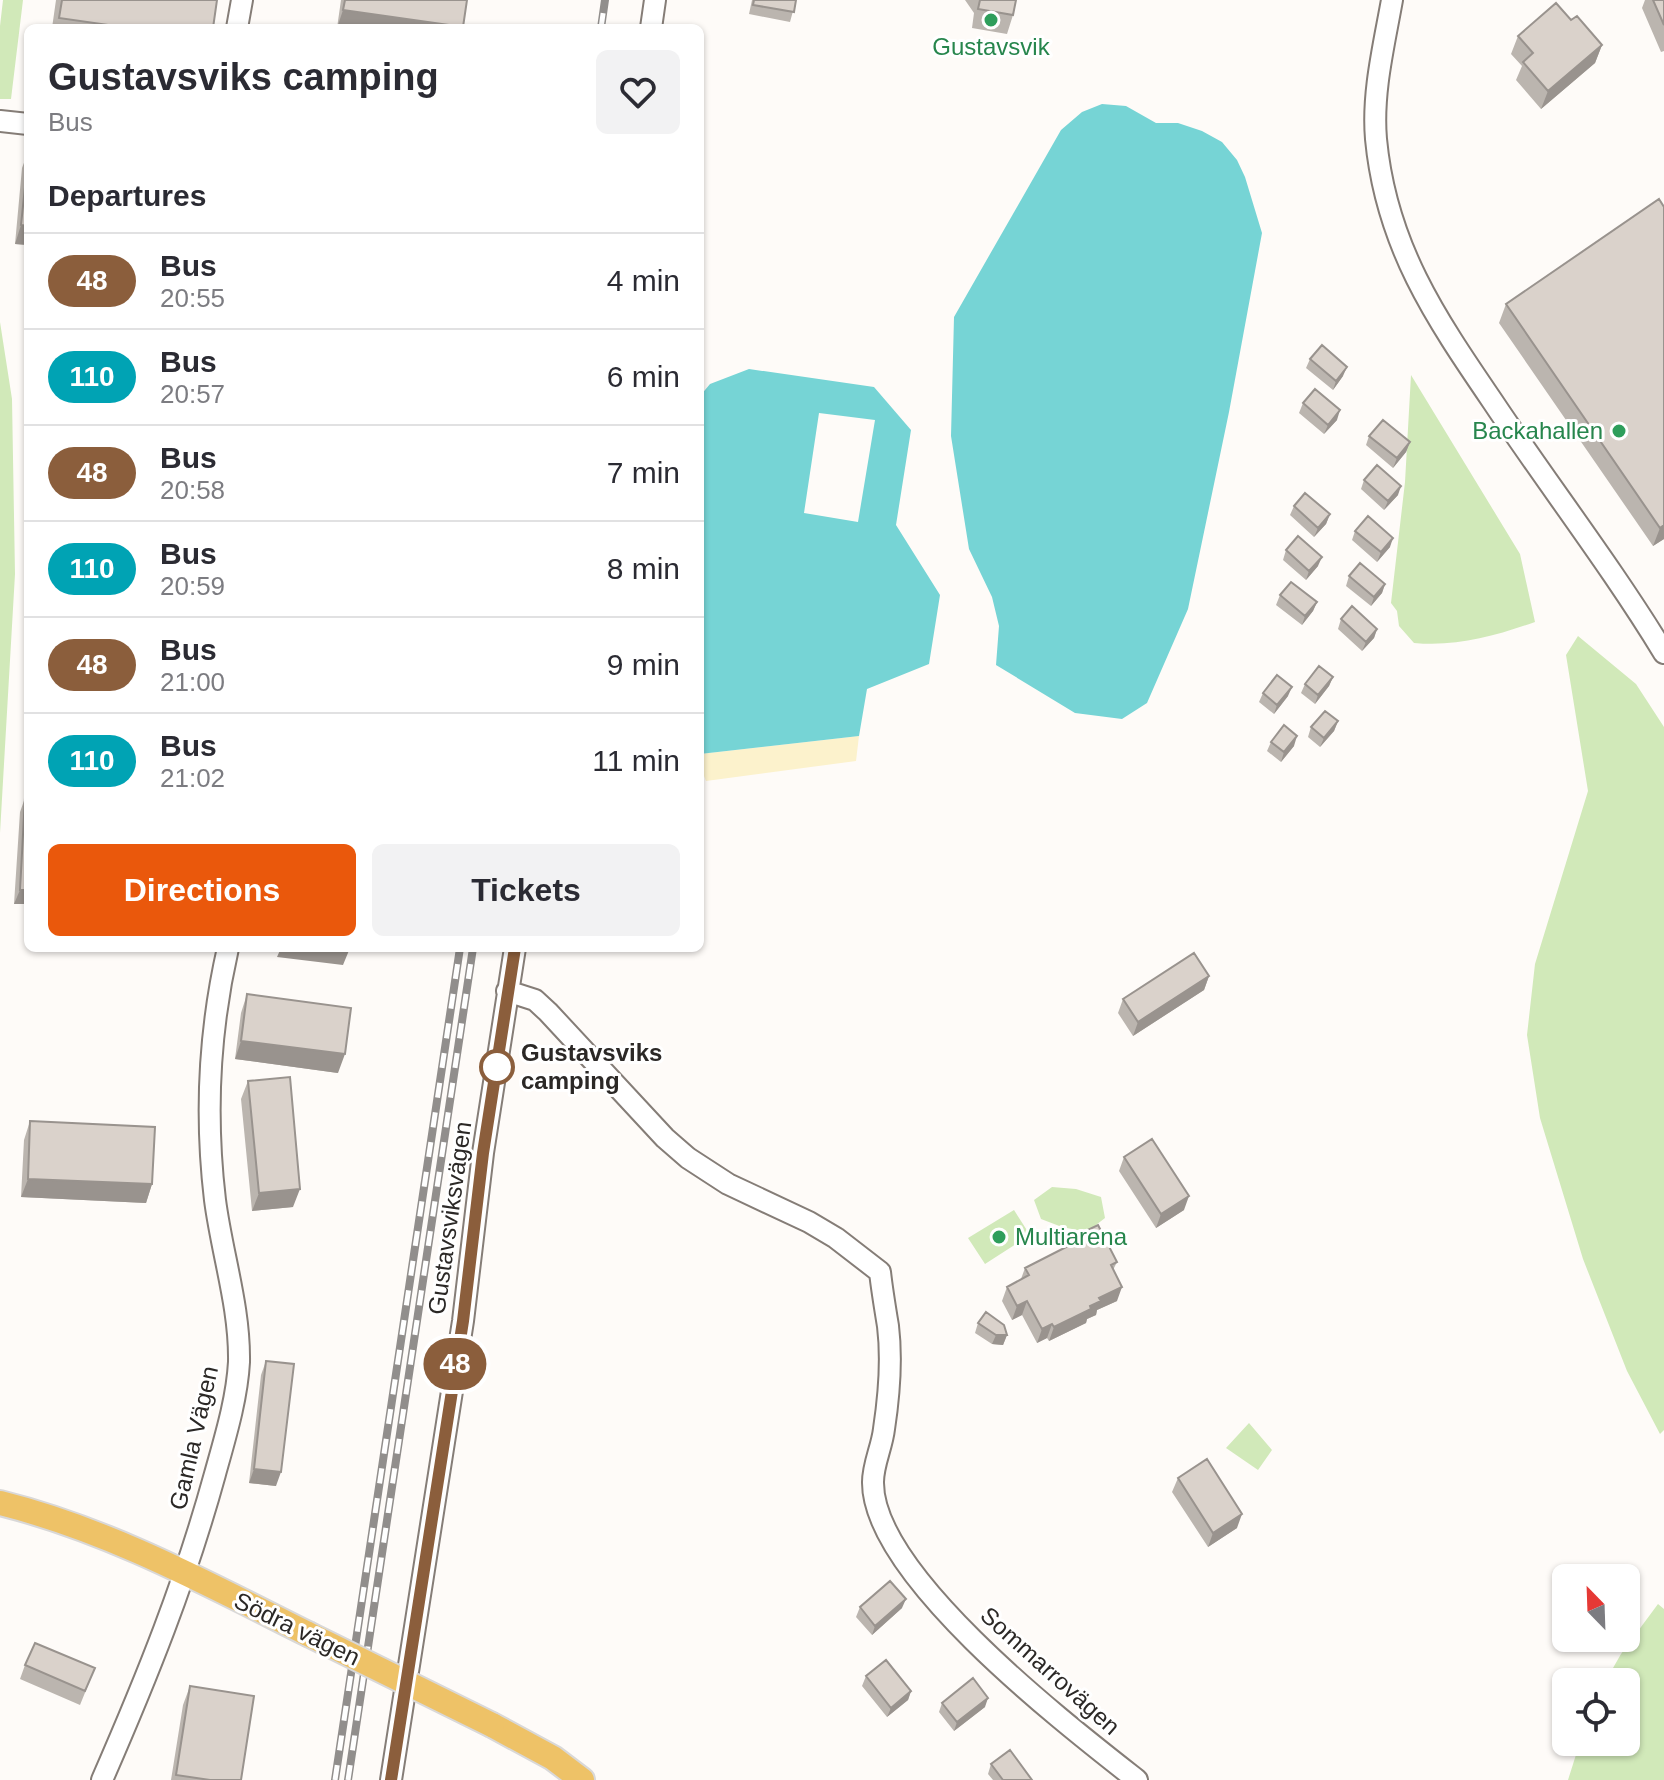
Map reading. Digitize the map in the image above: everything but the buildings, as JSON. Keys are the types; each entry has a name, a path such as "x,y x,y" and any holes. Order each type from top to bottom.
{"main road":[{"name":"Södra vägen","path":"0,1503 65,1521 186,1572 492,1725 553,1758 582,1780"}],"street":[{"path":"238,24 242,0"},
{"path":"652,24 655,0"},
{"path":"1392,0 1380,72 1376,136 1383,183 1405,258 1434,314 1571,518 1664,635"},
{"path":"0,121 24,124"},
{"path":"1626,591 1664,653"},
{"name":"Gamla Vägen","path":"102,1780 136,1705 186,1572 222,1447 239,1363 233,1304 215,1203 210,1126 213,1030 227,952"},
{"name":"Gustavsviksvägen","path":"391,1780 463,1321 483,1153 514,952"},
{"name":"Sommarrovägen","path":"507,991 535,1000 665,1138 688,1158 728,1184 836,1238 880,1272 889,1361 884,1432 873,1483 879,1519 922,1583 970,1637 1010,1676 1137,1780"}],"green space":[{"path":"3,0 23,0 11,99 0,99"},
{"path":"0,322 12,399 15,574 0,833"},
{"path":"1411,375 1520,554 1535,622 1490,636 1430,644 1414,643 1399,626 1397,611 1391,603 1405,482"},
{"path":"1578,636 1636,684 1664,727 1664,1430 1660,1434 1627,1371 1583,1259 1540,1118 1527,1035 1535,964 1588,791 1566,655"},
{"path":"1052,1187 1076,1189 1101,1197 1105,1218 1087,1232 1041,1219 1034,1200"},
{"name":"Multiarena","path":"1014,1210 1030,1235 985,1264 968,1238"},
{"path":"1249,1423 1272,1450 1258,1470 1226,1448"},
{"path":"1658,1604 1664,1609 1664,1780 1568,1780 1576,1756 1640,1756 1640,1668 1613,1668 1622,1652 1640,1652 1640,1628"}],"sand":[{"path":"859,736 856,761 706,781 704,754"}],"water":[{"path":"1102,104 1126,106 1156,123 1178,123 1222,142 1237,160 1245,177 1262,233 1188,609 1147,703 1122,719 1075,713 996,665 999,626 992,597 969,549 951,436 954,317 1061,130 1082,112"},
{"path":"749,369 874,387 911,430 896,525 940,595 929,664 867,689 859,736 704,754 704,391 710,384","holes":["819,413 875,420 858,522 804,513"]}],"railway":[{"path":"602,24 605,0"},
{"path":"335,1780 459,952"},
{"path":"348,1780 472,952"}],"bus line":[{"name":"48","path":"391,1780 463,1321 483,1153 514,952"}],"place":[{"name":"Gustavsvik","path":"991,20"},
{"name":"Backahallen","path":"1619,431"},
{"name":"Gustavsviks camping","path":"497,1067"},
{"name":"Multiarena","path":"999,1237"}]}
